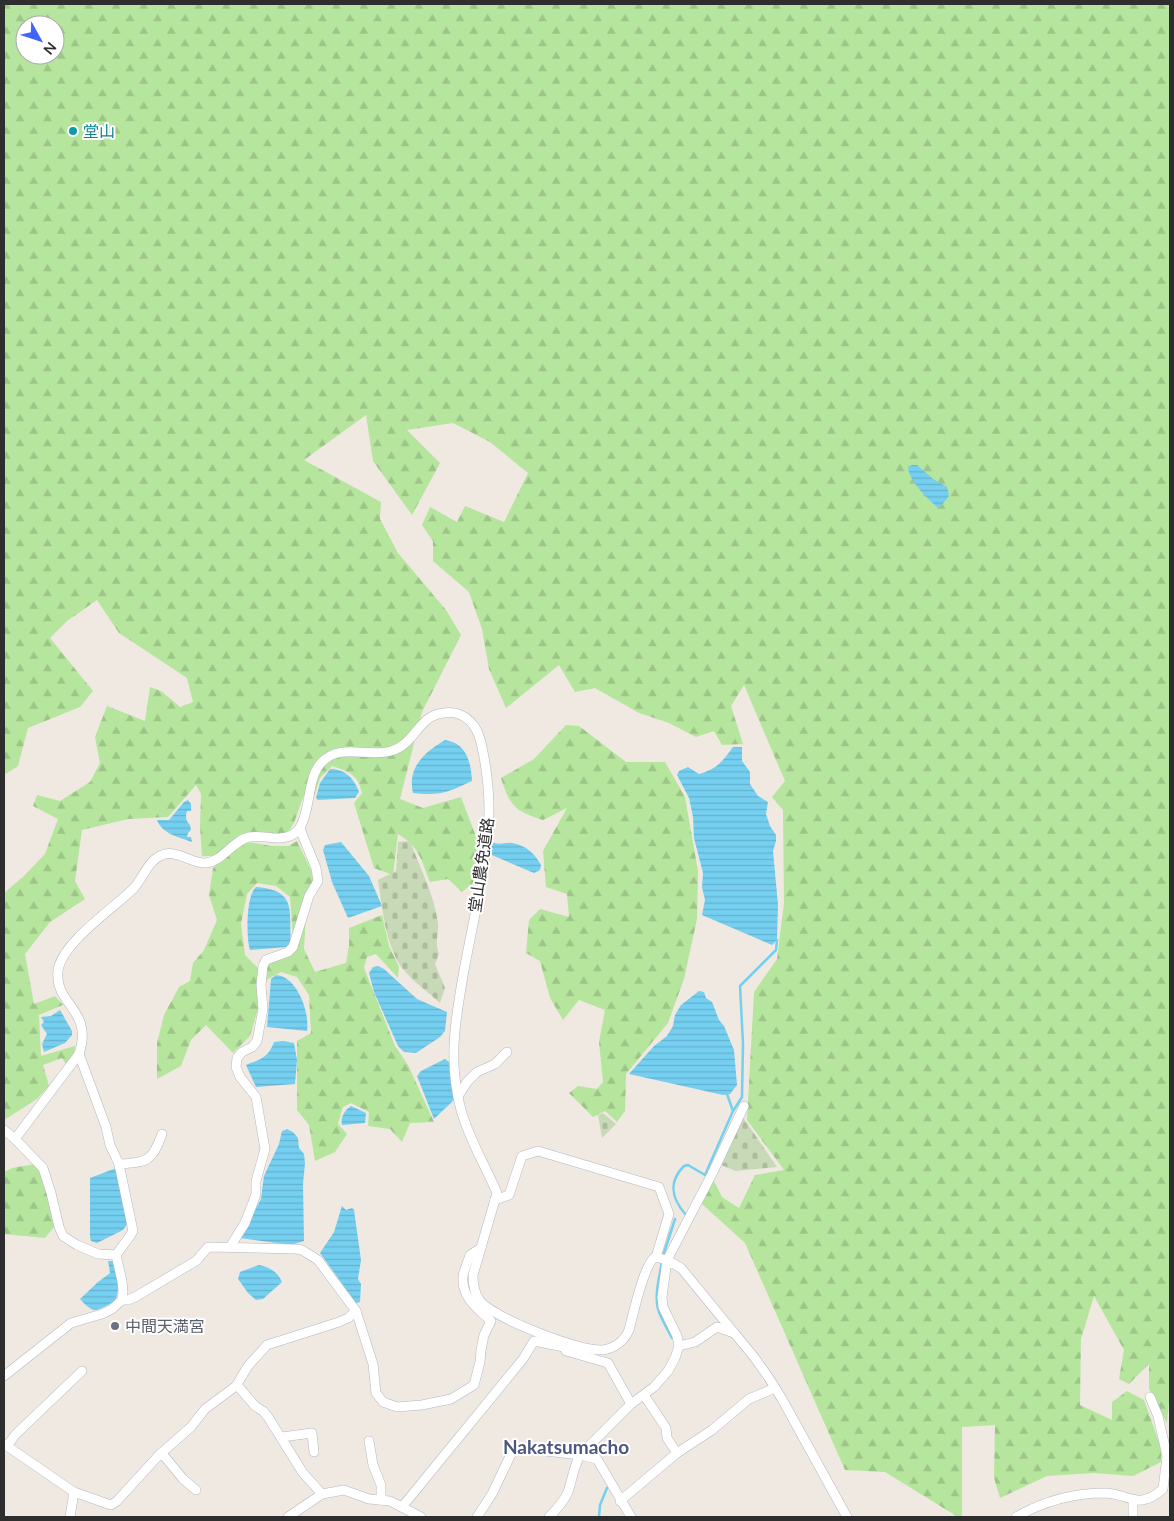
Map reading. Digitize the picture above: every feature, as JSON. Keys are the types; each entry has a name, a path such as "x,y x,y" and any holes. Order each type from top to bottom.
{"street":[{"name":"堂山農免道路","path":"300,829 306,813 311,781 320,764 327,757 345,751 375,753 398,749 407,743 426,720 436,714 455,713 470,720 474,726 480,737 486,766 489,816 487,842 454,1036 453,1054 455,1081 467,1128 496,1197"},
{"path":"16,1139 79,1054 82,1044 83,1032 78,1015 63,994 60,987 58,970 60,961 73,944 102,914 136,886 151,863 162,855 170,853 198,862 208,863 218,859 238,842 249,837 284,838 295,834 300,829 316,868 318,881 309,896 293,947 288,952 266,960 263,966 261,985 263,1009 257,1041 237,1058 236,1068 240,1077 256,1097 265,1149 252,1205 245,1223 230,1247"},
{"path":"458,1096 467,1082 477,1072 495,1064 508,1052"},
{"path":"4,1376 71,1323 102,1314 112,1309 122,1300 122,1281 116,1255 133,1231 120,1164 110,1144 106,1127 79,1054"},
{"path":"662,1258 712,1174 744,1106"},
{"path":"4,1130 16,1139 43,1168 59,1227 64,1236 77,1245 98,1254 116,1255"},
{"path":"120,1164 144,1162 158,1146 162,1134"},
{"path":"549,1517 564,1501 580,1455 668,1370 675,1358 678,1346 677,1336 663,1307 662,1258 669,1214 659,1187 538,1151 522,1156 509,1195 496,1197 473,1276 473,1286 480,1300 492,1311 565,1345"},
{"path":"122,1300 135,1297 196,1261 208,1247 302,1250 318,1260 356,1311 374,1364 376,1393 383,1402 397,1407 422,1405 451,1399 474,1385 484,1335 492,1320 472,1304 466,1294 463,1278 470,1255 481,1248"},
{"path":"402,1507 523,1360 534,1341 602,1350 618,1344 629,1330 651,1260 662,1258 681,1268 754,1357 775,1388 847,1517"},
{"path":"82,1372 5,1445 74,1492 110,1505 117,1501 159,1454 191,1427 205,1409 237,1385 248,1366 267,1345 339,1322 348,1318 356,1311"},
{"path":"678,1346 695,1342 717,1326 734,1333"},
{"path":"565,1345 566,1351 608,1363 631,1404"},
{"path":"237,1385 255,1406 264,1411 304,1473 322,1494"},
{"path":"620,1501 677,1453 712,1430 749,1399 775,1388"},
{"path":"644,1395 666,1428 668,1438 677,1453"},
{"path":"1016,1517 1035,1506 1053,1500 1107,1493 1133,1500 1152,1498 1163,1489 1167,1456 1158,1416 1150,1397"},
{"path":"282,1438 312,1433 314,1452"},
{"path":"369,1440 373,1465 381,1485 381,1500"},
{"path":"477,1517 492,1494 513,1450 519,1448 580,1455 597,1459 631,1517"},
{"path":"159,1454 165,1457 183,1479 196,1490"},
{"path":"288,1517 322,1494 344,1490 369,1500 390,1501 421,1517"},
{"path":"70,1517 74,1492"},
{"path":"1133,1500 1133,1517"}],"green space":[{"path":"4,4 1170,4 1170,1393 1167,1423 1149,1389 1149,1364 1129,1384 1119,1379 1124,1350 1094,1296 1081,1339 1080,1405 1112,1420 1112,1402 1127,1391 1144,1400 1161,1448 1161,1462 1133,1476 1094,1473 1047,1476 1000,1498 994,1478 995,1425 962,1427 962,1517 958,1517 885,1472 845,1470 745,1243 702,1204 714,1181 722,1197 739,1208 755,1175 784,1170 747,1120 754,992 777,959 784,903 783,810 772,797 785,781 744,685 731,706 743,744 722,745 714,731 696,737 669,723 639,713 595,688 575,692 559,665 506,708 489,669 482,629 469,592 433,561 433,541 422,525 430,507 457,522 465,506 504,522 528,473 490,442 453,423 407,430 440,463 412,515 373,461 366,415 304,460 381,502 380,519 398,553 446,610 461,635 422,712 400,799 423,808 461,797 478,842 473,883 462,892 448,879 430,882 415,849 398,834 393,875 374,868 354,803 362,793 358,782 352,775 332,766 320,778 314,797 303,797 294,823 286,835 247,834 217,856 202,856 200,827 201,794 196,785 168,817 128,819 82,830 75,881 85,899 50,922 25,954 34,1004 55,996 63,1005 39,1015 41,1056 75,1046 74,1055 66,1064 62,1058 43,1065 49,1086 37,1099 4,1120 4,893 45,854 58,819 33,806 37,795 60,801 90,782 100,763 95,737 107,706 145,721 150,687 161,691 180,707 193,702 187,678 119,633 97,600 67,621 50,638 93,691 80,707 28,728 18,766 4,775"},
{"path":"566,725 579,726 626,762 665,762 685,797 698,871 697,919 684,979 668,1023 626,1074 625,1111 617,1122 605,1111 593,1117 569,1093 578,1086 597,1089 603,1082 599,1042 605,1010 579,1000 563,1020 550,998 540,961 526,953 529,920 540,909 569,917 567,894 546,887 543,851 567,808 543,820 526,814 511,802 501,778 534,759"},
{"path":"297,841 314,881 293,940 290,897 276,886 257,883 247,894 241,924 245,955 258,968 258,1009 250,1036 233,1053 206,1025 191,1040 181,1066 157,1079 157,1043 164,1015 179,987 190,981 193,963 204,950 217,920 209,895 213,868 233,851 248,842 271,846 289,846"},
{"path":"410,841 430,891 436,912 439,954 435,964 445,988 440,1003 409,976 399,963 388,938 384,918 378,880 396,871 398,842"},
{"path":"306,914 304,949 315,972 346,963 349,946 349,928 382,915 389,946 399,967 398,978 376,954 367,957 364,968 395,1046 408,1065 434,1122 410,1123 402,1142 390,1129 368,1126 369,1112 351,1103 343,1107 338,1124 347,1134 335,1152 315,1161 309,1125 297,1110 297,1041 311,1033 309,995 297,977 281,972 266,980 267,964 292,951"},
{"path":"603,1113 616,1124 602,1138 598,1115"},
{"path":"742,1116 777,1167 736,1171 721,1165"},
{"path":"35,1164 45,1184 55,1226 45,1238 4,1234 4,1172 12,1168"}],"water":[{"path":"917,465 933,479 947,487 949,496 941,506 937,507 915,483 908,467"},
{"path":"445,740 458,745 463,750 469,761 472,781 444,792 431,794 413,793 413,775 419,761"},
{"path":"733,747 742,747 742,761 750,772 750,784 758,796 768,802 766,814 770,826 776,835 773,851 778,905 777,940 772,945 702,915 705,900 702,887 703,873 694,838 693,817 689,798 677,775 679,771 688,767 699,774 711,770 723,760"},
{"path":"330,769 341,771 352,779 359,792 355,798 318,800 316,798 320,783"},
{"path":"188,800 191,804 191,811 187,811 186,817 191,830 187,837 191,837 192,842 167,832 159,825 157,820 169,820 184,802"},
{"path":"341,842 369,876 382,906 348,918 332,882 323,850 325,845"},
{"path":"492,842 498,844 512,843 526,848 541,865 540,870 534,873 487,853"},
{"path":"256,887 278,892 285,897 290,912 291,943 286,947 250,950 249,907 250,899"},
{"path":"378,966 384,969 417,999 447,1012 445,1031 440,1037 416,1053 404,1052 398,1046 374,992 369,973 373,967"},
{"path":"276,975 283,977 296,988 304,1006 307,1031 267,1027 271,979"},
{"path":"699,991 704,992 706,998 712,1002 734,1050 737,1085 730,1094 723,1095 629,1074 654,1046 667,1036 681,1005"},
{"path":"60,1010 72,1031 72,1035 65,1043 44,1052 42,1044 47,1034 41,1025 44,1022 41,1017 51,1016"},
{"path":"274,1042 294,1043 297,1060 295,1084 256,1087 246,1065 266,1055"},
{"path":"445,1059 449,1062 455,1099 434,1119 417,1076 421,1071"},
{"path":"351,1106 366,1113 365,1123 342,1125 344,1114"},
{"path":"287,1129 298,1138 299,1148 304,1154 304,1241 291,1245 240,1238 261,1199 264,1176 279,1144 282,1131"},
{"path":"119,1167 129,1222 123,1230 97,1243 91,1241 90,1178"},
{"path":"342,1206 346,1210 352,1208 354,1210 361,1260 358,1279 361,1284 360,1302 356,1303 320,1253 334,1232"},
{"path":"108,1261 114,1261 118,1281 115,1301 100,1309 89,1308 80,1299 110,1273"},
{"path":"259,1265 273,1270 282,1282 263,1299 256,1300 248,1293 238,1279 240,1272"}],"waterway":[{"path":"686,1215 677,1202 673,1190 675,1178 684,1166 688,1165 705,1175 733,1111 742,1097 743,1044 740,986 776,950 777,940"},
{"path":"727,1094 733,1111"},
{"path":"663,1256 675,1219"},
{"path":"662,1261 657,1303 672,1338"},
{"path":"599,1517 600,1505 607,1488"}],"place":[{"name":"堂山","path":"73,131"},
{"name":"中間天満宮","path":"115,1326"}],"district":[{"name":"Nakatsumacho","path":"566,1447"}]}
